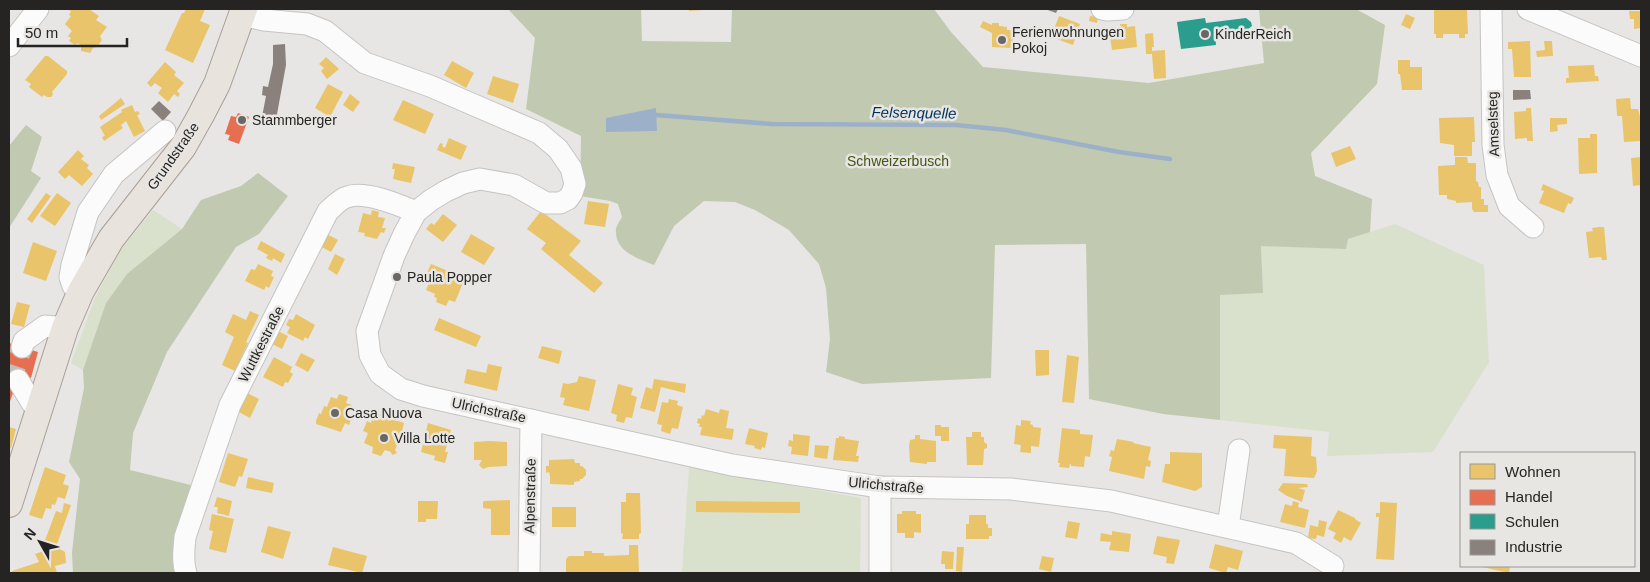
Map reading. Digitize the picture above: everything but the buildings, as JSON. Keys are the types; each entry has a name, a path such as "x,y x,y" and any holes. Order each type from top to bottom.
{"main road":[{"name":"Grundstraße","path":"9,504 66,328 82,291 111,239 161,176 192,131 217,84 243,12"}],"street":[{"path":"9,46 38,9"},
{"path":"1102,9 1124,9"},
{"name":"Amselsteg","path":"1491,9 1493,144 1497,175 1509,206 1533,227"},
{"path":"1528,9 1641,56"},
{"name":"Ulrichstraße","path":"243,12 264,20 308,24 325,31 365,62 430,86 539,133 558,148 571,168 575,184 568,199 560,203 546,203 514,185 480,179 446,190 416,212 394,256 367,331 370,355 380,374 401,389 423,396 732,465 880,487 1020,490 1111,501 1296,543 1333,566"},
{"name":"Grundstraße","path":"82,291 73,286 70,278 88,212 114,174 165,131"},
{"name":"Wuttkestraße","path":"186,573 183,553 185,538 230,406 328,211 348,196 360,195 397,204 416,212"},
{"path":"22,347 24,341 44,326 66,328"},
{"path":"18,380 38,410"},
{"name":"Alpenstraße","path":"529,573 531,420"},
{"path":"1228,527 1239,450"},
{"path":"880,487 880,573"}],"green space":[{"name":"Schweizerbusch","path":"508,9 641,9 642,41 731,42 732,9 934,9 951,32 983,67 1149,83 1264,63 1259,9 1356,9 1385,25 1377,84 1311,153 1315,176 1372,199 1370,232 1348,239 1346,249 1261,246 1263,293 1220,295 1220,420 1163,414 1089,399 1086,244 995,245 991,378 862,384 826,372 830,339 826,288 819,264 789,230 755,210 735,202 704,201 674,226 654,265 624,250 617,239 616,232 622,217 618,204 580,196 581,136 526,109 535,38"},
{"path":"26,125 42,137 31,171 41,178 9,228 9,146"},
{"path":"258,173 288,196 259,234 236,247 167,352 133,433 130,470 199,487 182,573 73,573 72,553 80,479 69,462 84,388 83,370 106,303 127,274 182,229 201,200 241,186"},
{"path":"153,210 182,229 127,274 106,303 83,370 71,363 95,298 120,251"},
{"path":"1395,224 1484,265 1489,362 1433,452 1327,456 1329,432 1220,420 1220,295 1263,293 1261,245 1346,249 1348,239"},
{"path":"689,467 861,498 860,573 682,573"}],"water":[{"path":"656,108 657,131 606,132 606,118"}],"waterway":[{"name":"Felsenquelle","path":"656,115 772,124 956,125 1006,130 1119,152 1170,159"}],"tunnel":[{"path":"18,380 11,379 22,347"}],"place":[{"name":"KinderReich","path":"1205,34"},
{"name":"Ferienwohnungen Pokoj","path":"1002,40"},
{"name":"Stammberger","path":"242,120"},
{"name":"Paula Popper","path":"397,277"},
{"name":"Casa Nuova","path":"335,413"},
{"name":"Villa Lotte","path":"384,438"}]}
